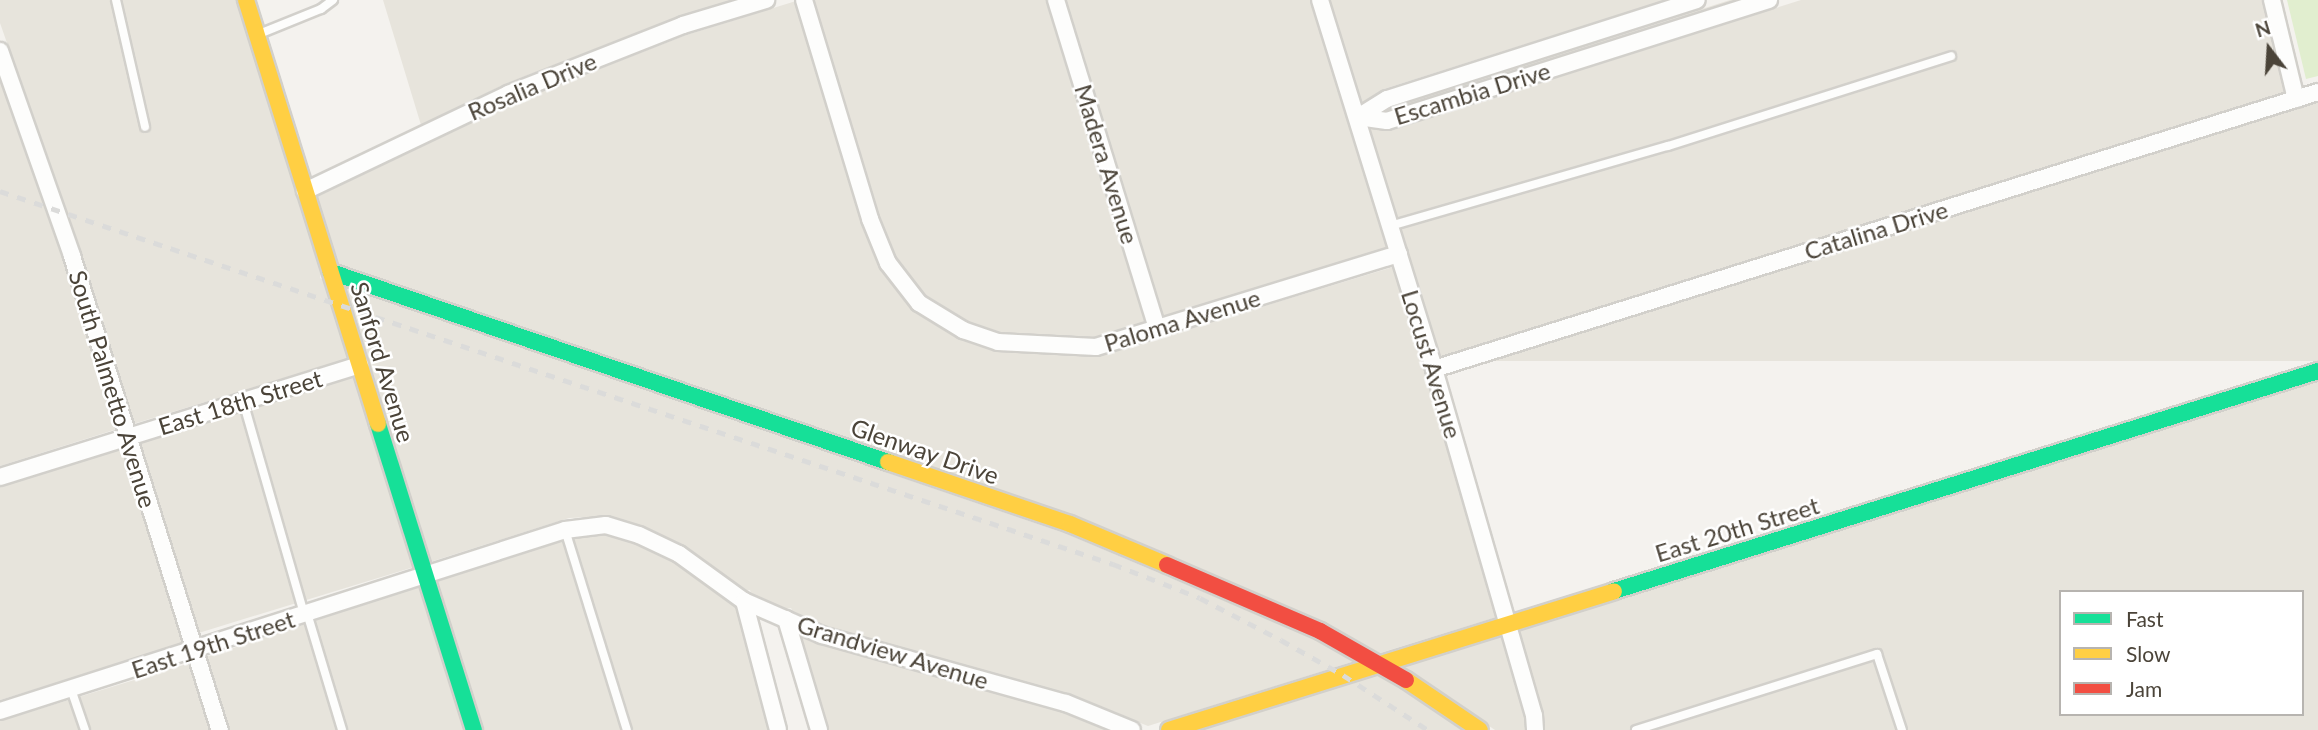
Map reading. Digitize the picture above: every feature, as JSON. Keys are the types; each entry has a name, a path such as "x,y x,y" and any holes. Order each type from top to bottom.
{"street":[{"name":"Rosalia Drive","path":"306,191 508,94 683,25 766,0"},
{"name":"Paloma Avenue","path":"804,0 870,219 888,263 919,303 963,330 999,342 1096,347 1399,254"},
{"name":"Madera Avenue","path":"1056,0 1157,329"},
{"name":"Locust Avenue","path":"1320,0 1434,369 1534,715 1535,730"},
{"name":"Escambia Drive","path":"1357,117 1387,99 1697,0"},
{"name":"Escambia Drive","path":"1357,117 1387,121 1769,0"},
{"path":"2272,0 2296,99"},
{"name":"Sanford Avenue","path":"247,4 474,730"},
{"name":"South Palmetto Avenue","path":"0,51 72,256 220,730"},
{"name":"Catalina Drive","path":"1434,369 2318,92"},
{"name":"Glenway Drive","path":"331,272 1070,524 1320,631 1380,663 1480,730"},
{"name":"East 18th Street","path":"0,477 360,365"},
{"name":"East 20th Street","path":"1169,730 2318,371"},
{"name":"Grandview Avenue","path":"425,574 565,530 606,525 639,535 679,554 744,601 822,635 1066,703 1132,730"},
{"name":"East 19th Street","path":"0,710 195,651 425,574"},
{"path":"744,601 778,730"},
{"path":"786,619 820,730"}],"lane":[{"path":"116,0 145,127"},
{"path":"257,35 321,9 333,0"},
{"path":"1390,226 1668,146 1951,56"},
{"path":"243,401 342,730"},
{"path":"565,530 627,730"},
{"path":"1636,730 1877,654 1902,730"},
{"path":"71,689 85,730"}],"shaded area":[{"path":"0,0 237,0 321,272 320,278 324,280 349,358 133,424 81,254 0,23"},
{"path":"383,0 732,0 680,16 505,84 421,125"},
{"path":"814,0 1047,0 1146,322 1094,337 999,333 966,321 924,295 895,258 878,216"},
{"path":"1065,0 1311,0 1388,248 1163,317"},
{"path":"1329,0 1665,0 1384,89 1362,103"},
{"path":"1736,0 1385,111 1391,108"},
{"path":"1801,0 2263,0 2285,92 1440,357 1370,128 1390,131"},
{"path":"796,1 861,221 881,269 915,311 959,339 999,352 1099,356 1393,267 1497,617 1380,653 1323,622 337,264 316,197 512,103 686,35"},
{"path":"0,77 64,259 117,429 0,466"},
{"path":"1403,103 2318,103 2318,361 1403,361"},
{"path":"344,287 1067,534 1317,640 1355,661 1148,726 1067,694 824,626 793,612 791,608 786,609 751,594 750,590 745,591 682,545 642,526 608,516 569,518 430,562"},
{"path":"355,377 413,567 197,633 139,443"},
{"path":"2318,381 2318,730 1543,730 1543,716 1519,631"},
{"path":"122,448 184,644 0,700 0,487"},
{"path":"606,535 636,544 675,563 736,607 769,730 483,730 436,581 574,537"},
{"path":"420,586 465,730 229,730 206,657"},
{"path":"800,636 821,645 1063,712 1107,730 829,730"},
{"path":"1502,636 1526,717 1526,730 1495,730 1402,667"},
{"path":"190,663 211,730 0,730 0,721"},
{"path":"1379,674 1465,730 1202,730"}],"green space":[{"path":"2287,0 2318,0 2318,76 2306,79"}],"railway":[{"path":"0,191 1113,564 1200,598 1281,640 1343,675 1428,730"}],"traffic: fast":[{"path":"331,272 888,462"},
{"path":"1614,591 2318,371"},
{"path":"378,424 474,730"}],"traffic: slow":[{"path":"246,0 378,424"},
{"path":"888,462 1070,524 1167,565"},
{"path":"1169,730 1614,591"},
{"path":"1406,680 1480,730"}],"traffic: jam":[{"path":"1167,565 1320,631 1406,680"}]}
